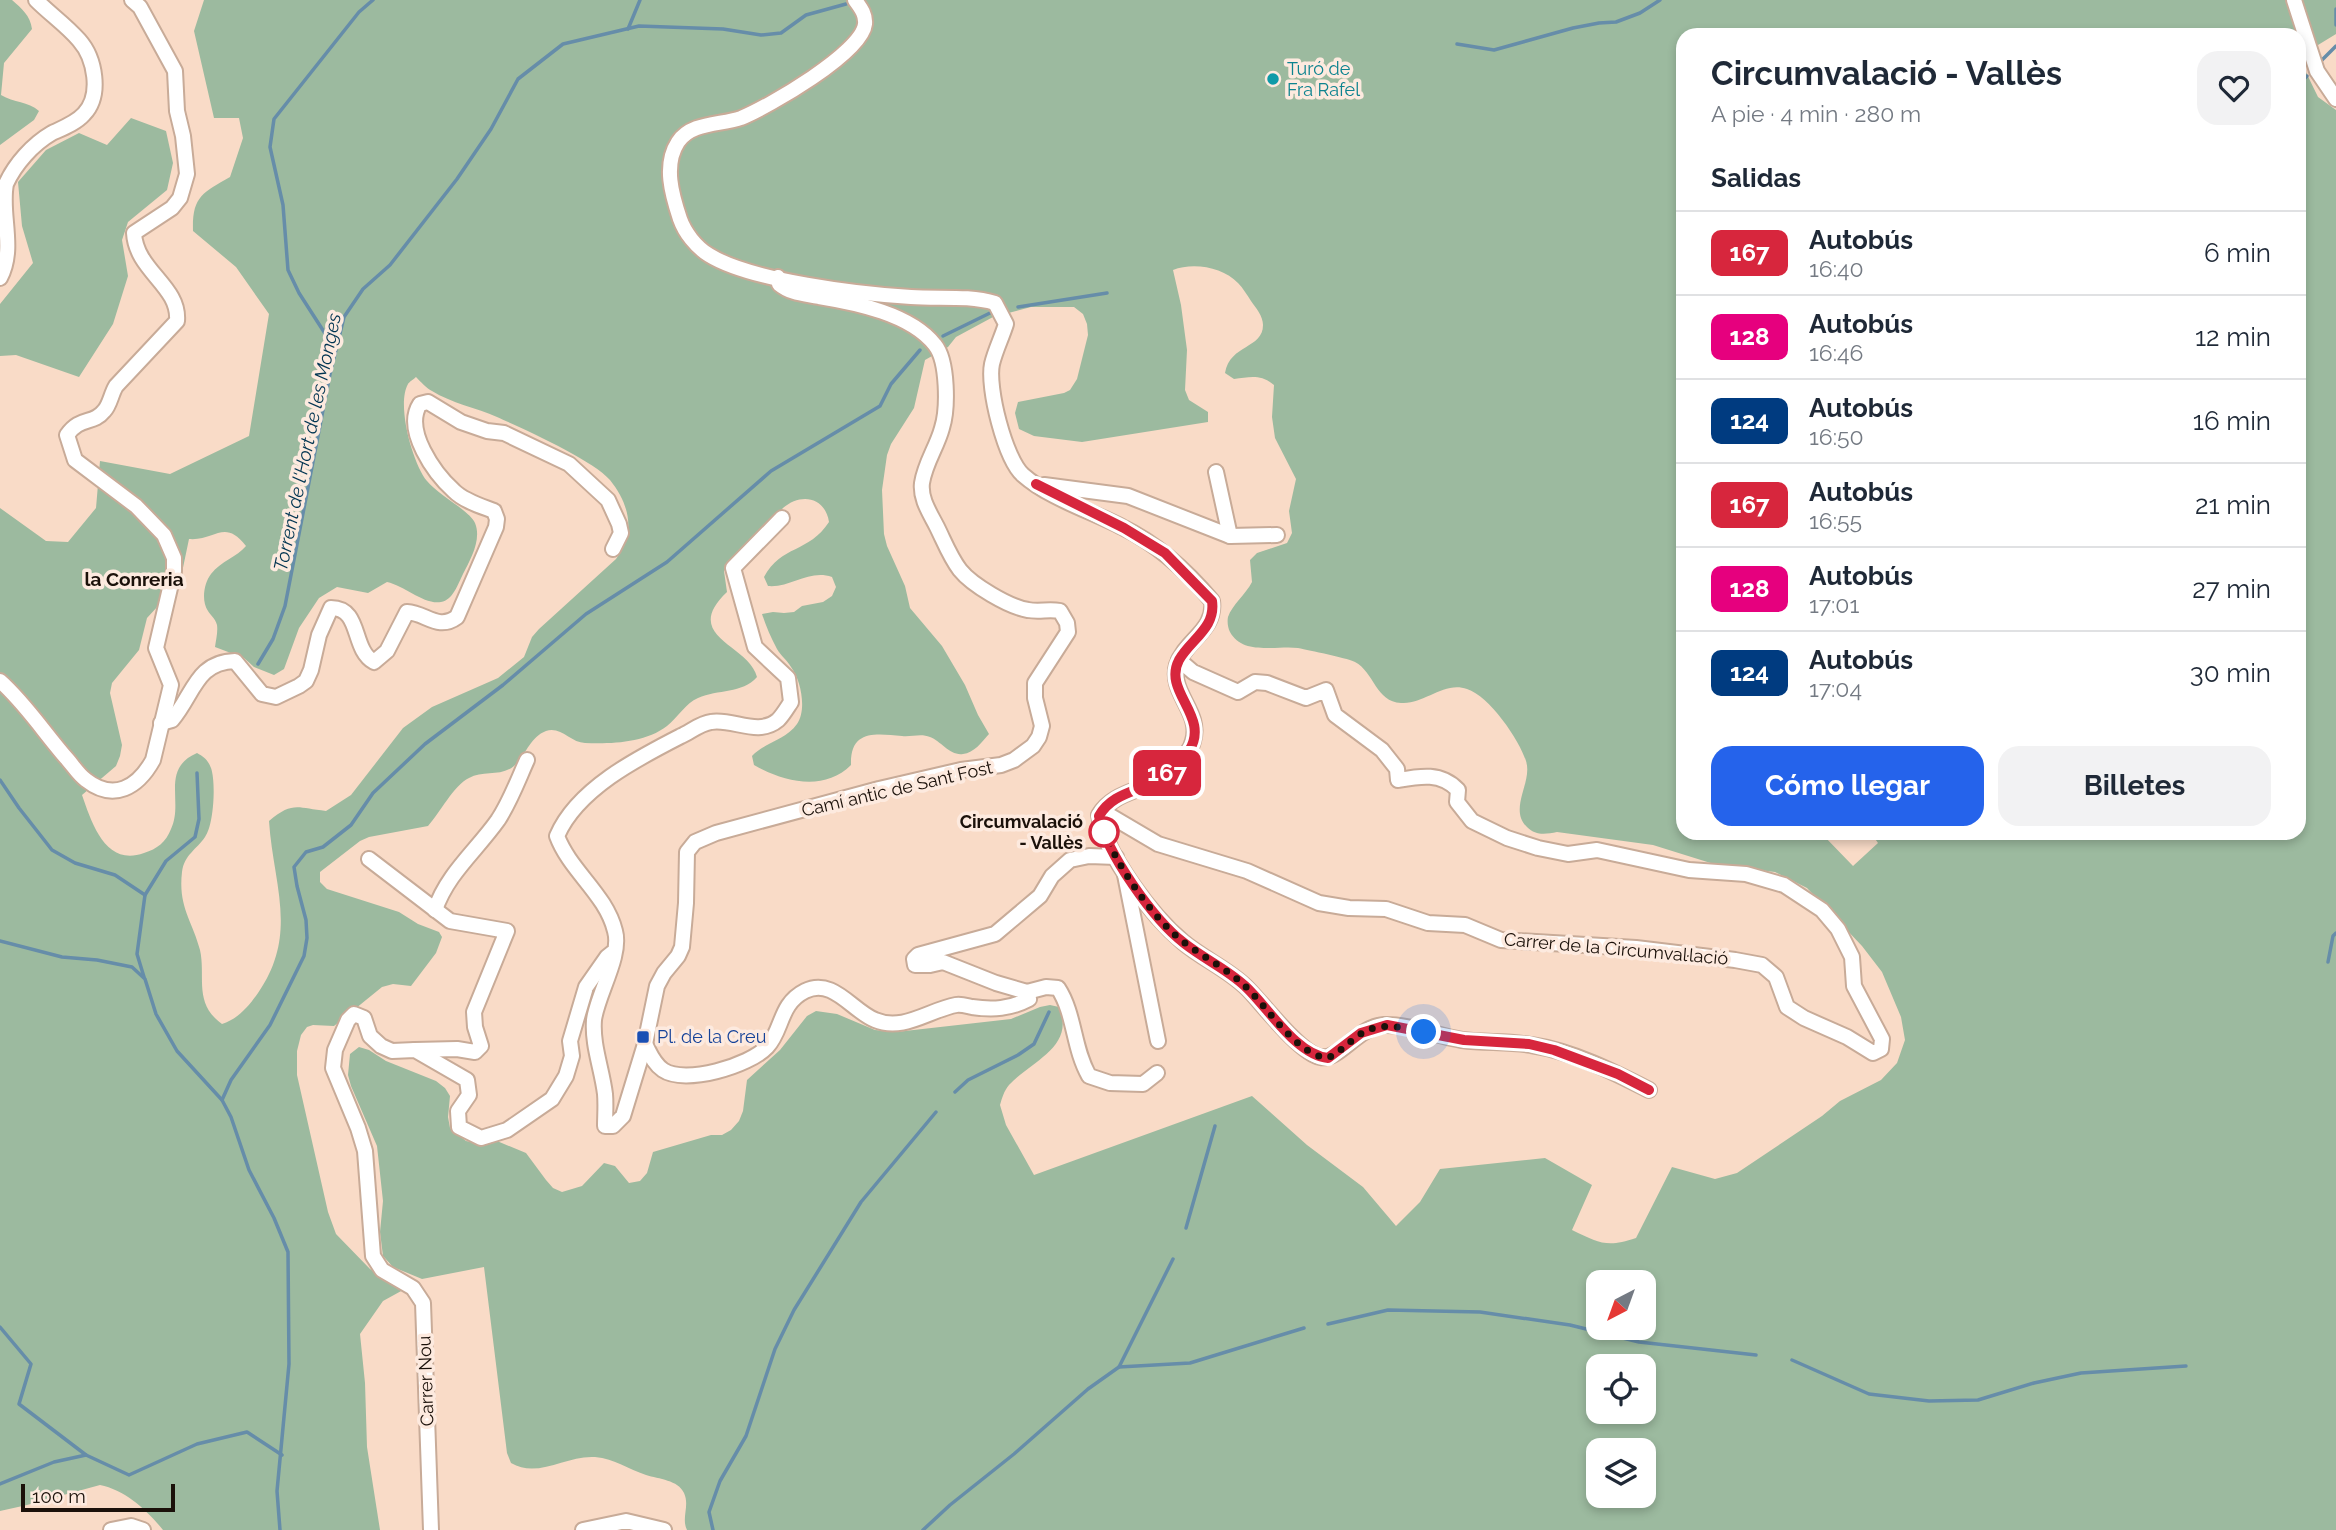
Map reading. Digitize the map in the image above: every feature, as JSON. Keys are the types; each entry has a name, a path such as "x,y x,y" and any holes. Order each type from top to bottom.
{"street":[{"path":"0,278 6,262 2,197 11,174 34,146 83,116 90,107 94,85 89,60 80,40 36,0"},
{"path":"0,681 76,770 94,786 117,790 129,788 139,781 152,760 171,685 156,649 174,571 174,558 164,535 136,506 75,460 67,435 74,424 98,417 107,409 109,397 116,386 177,321 178,308 172,297 140,258 134,246 134,233 172,208 185,187 187,174 177,111 175,71 140,7 132,0"},
{"path":"855,0 862,9 865,23 860,38 848,50 804,83 757,110 740,118 691,130 680,139 672,153 670,168 673,199 681,223 690,238 709,255 730,266 778,278 894,296 978,298 995,303 1006,324 992,364 993,391 1014,465 1036,484 1124,528 1165,553 1212,601 1213,610 1208,626 1179,660 1175,674 1178,688 1194,720 1195,733 1189,751 1160,779 1114,799 1099,816 1124,870 1167,927 1185,944 1229,972 1276,1021 1317,1057 1328,1058 1361,1033 1387,1025 1464,1040 1529,1044 1554,1050 1618,1074 1649,1090"},
{"path":"2294,0 2303,28"},
{"path":"2306,37 2317,71 2336,99"},
{"name":"Camí antic de Sant Fost","path":"645,1044 657,986 682,947 686,857 695,842 716,833 879,789 961,770 1001,765 1014,760 1033,746 1039,737 1042,726 1035,698 1035,683 1068,632 1068,623 1060,611 1025,610 1004,601 969,578 960,570 927,507 922,496 925,471 943,425 944,367 936,345 918,329 895,317 862,305 796,293 779,284 778,278"},
{"path":"161,723 172,720 207,668 222,661 234,661 262,694 276,697 299,686 306,681 311,670 320,635 331,608 341,608 348,613 366,658 374,662 387,651 407,612 417,613 441,624 457,617 496,527 496,519 494,510 454,491 429,461 415,428 415,411 419,404 428,402 461,422 504,433 569,464 608,500 621,533 613,549"},
{"path":"1216,472 1230,536"},
{"path":"1036,484 1129,496 1237,538 1277,534"},
{"path":"645,1044 624,1116 613,1126 605,1126 606,1095 595,1041 594,1018 616,934 605,905 564,853 557,836 564,819 594,789 653,751 709,722 737,723 756,729 777,721 791,702 788,678 755,647 733,568 782,518"},
{"name":"Carrer de la Circumval·lació","path":"1102,811 1158,844 1247,871 1319,903 1349,908 1386,909 1428,923 1465,925 1501,940 1636,948 1762,965 1776,977 1787,1007 1873,1053 1881,1049 1882,1040 1854,986 1852,957 1838,929 1822,909 1784,885 1746,874 1689,870 1597,850 1568,854 1507,838 1472,821 1457,802 1458,790 1450,781 1423,775 1398,780 1396,769 1382,750 1335,715 1326,690 1306,698 1267,683 1255,682 1238,692 1200,676 1179,660"},
{"path":"435,910 442,891 453,874 478,847 500,817 527,760"},
{"path":"1116,857 1089,856 1070,860 1052,876 1040,896 995,934 918,955 914,959 915,965 943,961 996,984 1027,992 1046,987 1058,988 1066,1001 1079,1059 1089,1076 1110,1083 1143,1084 1157,1073"},
{"path":"369,859 450,921 507,931 474,1012 481,1046 475,1052 457,1049 415,1050"},
{"path":"1124,870 1158,1041"},
{"path":"415,1050 467,1080 470,1095 458,1111 460,1127 481,1138 507,1130 552,1099 566,1076 572,1056 572,1030 586,987 613,952"},
{"path":"645,1044 654,1062 670,1074 718,1071 743,1064 765,1050 774,1039 783,1013 792,1001 804,992 818,987 834,992 874,1020 895,1025 958,1004 1005,1009 1029,999 1027,992"},
{"name":"Carrer Nou","path":"415,1050 392,1051 381,1046 370,1036 364,1018 354,1014 348,1020 335,1050 333,1068 365,1152 373,1256 382,1270 413,1287 423,1303 431,1530"},
{"path":"583,1530 626,1521 663,1530"},
{"path":"111,1530 131,1526 143,1530"}],"green space":[{"path":"0,0 12,0 16,3 27,16 32,29 4,63 1,95 39,111 34,120 0,145"},
{"path":"204,0 2336,0 2336,34 2306,52 2306,28 1676,28 1676,840 1828,840 1853,866 1878,843 1876,840 2306,840 2306,72 2318,97 2336,110 2336,1530 687,1530 684,1493 677,1485 668,1481 595,1457 531,1469 511,1463 507,1453 484,1267 422,1279 393,1267 383,1256 380,1232 383,1201 377,1146 348,1075 350,1054 359,1047 436,1081 450,1096 450,1128 466,1141 497,1141 526,1153 553,1188 562,1192 582,1186 604,1163 615,1166 629,1183 640,1181 647,1173 653,1152 711,1135 722,1135 731,1130 743,1111 747,1080 780,1050 807,1016 816,1011 837,1014 875,1030 896,1032 1011,1019 1050,1005 1059,1007 1063,1021 1056,1043 1009,1085 1000,1105 1006,1125 1034,1175 1252,1096 1307,1145 1363,1187 1396,1226 1420,1202 1440,1169 1545,1158 1592,1185 1572,1230 1603,1243 1618,1243 1636,1238 1672,1167 1715,1179 1737,1173 1840,1101 1881,1080 1897,1063 1905,1040 1901,1017 1882,972 1862,946 1807,888 1775,872 1717,865 1653,845 1557,832 1534,832 1522,820 1520,812 1526,761 1502,719 1476,693 1458,687 1450,688 1418,701 1401,703 1386,698 1367,672 1355,662 1298,648 1252,647 1236,639 1229,630 1228,617 1252,582 1250,560 1257,553 1287,543 1292,533 1289,511 1296,479 1275,438 1272,417 1274,385 1260,378 1234,379 1225,373 1233,357 1262,333 1261,315 1242,287 1232,278 1216,270 1198,266 1173,270 1187,350 1185,390 1189,400 1208,412 1208,422 1082,442 1034,436 1019,429 1015,413 1018,402 1064,393 1070,390 1077,379 1088,335 1083,314 1074,307 1031,307 993,317 956,337 948,347 925,360 914,408 887,455 882,490 884,534 905,586 910,608 942,646 989,734 974,749 958,754 927,736 874,735 860,739 852,753 851,765 829,779 804,782 791,780 754,765 752,756 787,734 797,724 802,711 800,687 795,673 777,649 762,614 794,612 802,606 823,602 832,596 836,587 832,577 824,575 768,586 764,577 771,567 779,559 813,539 829,522 827,513 817,502 797,500 783,508 724,571 727,592 714,607 711,620 714,630 751,666 757,677 751,682 737,689 698,698 667,726 638,739 617,743 585,743 556,731 546,731 536,737 514,766 498,773 480,774 463,782 428,826 369,837 320,872 320,882 327,889 399,912 418,924 439,932 442,937 436,953 411,986 393,984 382,987 334,1026 307,1027 301,1035 297,1051 297,1075 328,1212 336,1234 370,1269 403,1290 383,1301 360,1334 367,1447 380,1530 163,1530 135,1502 118,1491 100,1485 0,1511 0,508 46,541 68,542 96,508 100,461 170,474 249,436 269,314 236,267 193,231 194,210 201,197 230,177 243,138 239,118 214,118 194,31","holes":["416,377 439,395 524,429 574,454 601,472 617,490 626,509 626,539 616,559 532,637 524,657 498,678 432,707 403,728 351,795 326,811 290,808 269,821 280,908 278,950 255,998 238,1015 222,1024 213,1016 204,998 200,950 184,904 181,884 185,861 208,831 214,793 213,774 206,759 197,753 186,760 176,777 174,819 167,838 149,851 131,856 110,848 96,830 82,795 116,766 120,756 122,745 110,693 112,683 139,650 147,618 180,582 189,539 225,532 232,533 246,546 211,574 205,587 205,602 217,625 215,647 244,658 254,667 274,675 284,669 299,628 319,598 337,587 368,593 387,582 428,601 441,602 449,598 472,556 477,529 467,513 427,481 416,462 405,419 405,394 408,384"]},
{"path":"131,118 166,131 173,163 167,190 128,222 122,240 128,276 113,324 79,377 16,355 0,356 0,304 33,263 22,226 18,182 46,150 79,133 107,145"}],"waterway":[{"path":"335,349 299,293 288,270 283,205 270,147 274,119 359,12 373,0"},
{"path":"628,29 640,0"},
{"path":"1457,44 1494,50 1573,28 1616,22 1640,13 1660,0"},
{"name":"Torrent de l'Hort de les Monges","path":"258,664 273,639 285,606 330,374 344,317 363,289 390,265 457,179 491,129 518,79 563,44 639,26 723,29 761,35 781,33 806,15 846,4"},
{"path":"2336,9 2336,25"},
{"path":"2322,60 2336,46"},
{"path":"1018,307 1107,293"},
{"path":"943,336 990,313"},
{"path":"222,1100 231,1080 270,1025 304,956 306,920 294,867 306,852 323,847 351,825 373,793 425,744 503,685 586,614 667,562 771,471 880,406 891,384 920,350"},
{"name":"Torrent de l'Hort de les Monges","path":"145,895 166,861 195,837 199,819 197,773"},
{"path":"0,780 52,850 75,863 115,875 145,895 137,954 144,977"},
{"path":"2328,962 2336,933"},
{"path":"0,941 62,957 132,967 145,979 156,1014 177,1051 222,1100 231,1117 249,1170 288,1252 289,1364 277,1491 280,1530"},
{"path":"955,1092 968,1080 1034,1044 1049,1012"},
{"path":"713,1530 709,1512 720,1481 746,1436 775,1349 794,1310 861,1202 936,1112"},
{"path":"1186,1228 1215,1126"},
{"path":"1119,1367 1173,1259"},
{"path":"1328,1324 1388,1310 1480,1312 1570,1325 1639,1342 1756,1355"},
{"path":"0,1327 31,1364 19,1404 86,1455 129,1475 197,1444 247,1432 282,1455"},
{"path":"923,1530 1088,1389 1119,1367 1190,1363 1304,1328"},
{"path":"1792,1360 1869,1394 1929,1401 1978,1400 2034,1383 2081,1373 2186,1366"},
{"path":"0,1484 54,1462 86,1455"}],"bus line":[{"name":"167","path":"1036,484 1124,528 1165,553 1212,601 1213,610 1208,626 1179,660 1175,674 1178,688 1194,720 1195,733 1189,751 1160,779 1114,799 1099,816 1116,857 1167,927 1185,944 1229,972 1260,1001 1276,1021 1317,1057 1328,1058 1361,1033 1387,1025 1464,1040 1529,1044 1554,1050 1618,1074 1649,1090"}],"place":[{"name":"Turó de Fra Rafel","path":"1273,79"},
{"name":"Circumvalació - Vallès","path":"1104,832"},
{"name":"Pl. de la Creu","path":"643,1037"}],"district":[{"name":"la Conreria","path":"134,579"}],"route":[{"path":"1104,832 1124,870 1167,927 1185,944 1229,972 1245,986 1276,1021 1310,1053 1328,1058 1361,1033 1378,1026 1387,1025 1424,1032"}]}
